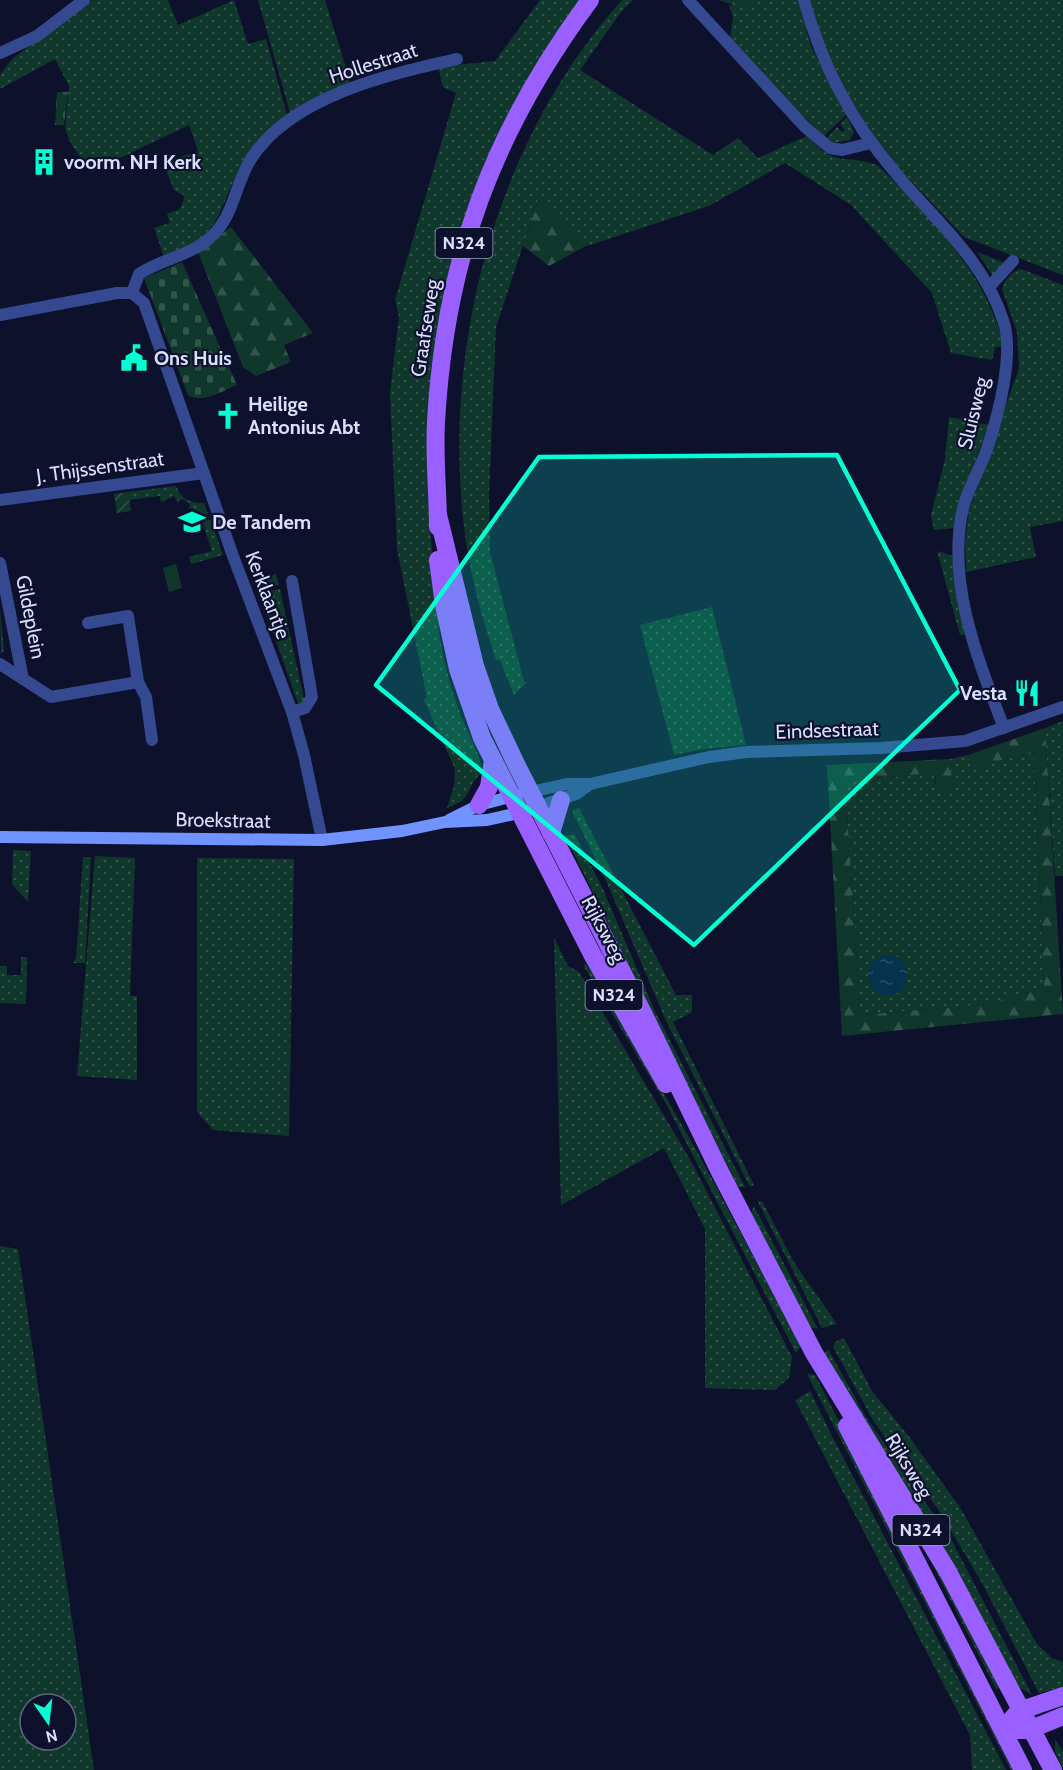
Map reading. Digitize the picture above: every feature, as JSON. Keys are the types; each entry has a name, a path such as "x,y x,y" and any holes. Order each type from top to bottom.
{"main road":[{"name":"Graafseweg","path":"515,805 492,760 468,704 444,605 438,565 436,464 439,383 452,292 465,240 509,129 545,64 590,0"},
{"name":"Graafseweg","path":"438,515 475,666 490,709 533,800"},
{"path":"479,805 489,787 492,760"},
{"path":"515,805 533,800"},
{"path":"515,805 533,800"},
{"name":"Rijksweg","path":"533,800 720,1172 814,1353 849,1431 1004,1730"},
{"path":"551,833 561,800"},
{"name":"Broekstraat","path":"445,822 479,805 515,805"},
{"name":"Rijksweg","path":"515,805 641,1043 720,1172"},
{"name":"Broekstraat","path":"0,837 322,840 402,831 445,822 487,820 515,805"},
{"name":"Rijksweg","path":"814,1353 947,1570 1029,1730"},
{"path":"1004,1730 1019,1711 1063,1696"},
{"path":"1004,1730 1029,1730 1063,1716"},
{"name":"N324","path":"1004,1730 1023,1770"},
{"name":"N324","path":"1029,1730 1053,1770"}],"street":[{"path":"0,53 37,36 84,0"},
{"path":"688,0 805,127 830,148 842,150 871,143"},
{"name":"Sluisweg","path":"804,0 817,44 835,83 871,143 894,172 955,237 989,288 1004,321 1007,340 1006,360 999,405 987,448 963,507 958,562 983,677 1004,728"},
{"name":"Hollestraat","path":"132,293 139,274 193,251 215,233 229,209 251,159 286,124 324,100 368,81 457,58"},
{"path":"989,288 1013,261"},
{"path":"0,315 117,293 132,293"},
{"name":"Kerklaantje","path":"132,293 144,303 291,712 304,755 322,840"},
{"name":"J. Thijssenstraat","path":"0,500 204,472"},
{"name":"Gildeplein","path":"0,563 23,679"},
{"name":"Kerklaantje","path":"291,712 305,708 312,697 292,581"},
{"path":"88,623 128,615 138,682 146,697 152,740"},
{"name":"Gildeplein","path":"0,664 51,697 138,682"},
{"name":"Eindsestraat","path":"533,800 567,784 590,784 709,757 747,752 932,745 965,741 1063,707"},
{"name":"Eindsestraat","path":"533,800 561,800 576,794 590,784"}],"highlighted area":[{"path":"837,455 960,690 694,945 376,685 539,457"}],"green space":[{"path":"92,0 168,0 178,25 234,0 248,44 266,39 288,118 246,159 208,231 198,240 164,257 154,228 170,223 167,214 180,209 185,196 174,190 163,163 198,151 189,125 91,172 70,142 65,128 69,86 55,59 0,89 0,75 12,59"},
{"path":"258,0 325,0 351,84 291,116"},
{"path":"540,0 579,0 535,66 500,132 472,199 451,266 437,336 430,408 428,483 433,562 439,599 439,632 454,695 483,772 473,782 462,800 447,808 454,786 455,769 424,700 427,698 397,549 390,393 399,316 395,300 456,93 443,87 438,67 495,61"},
{"path":"622,0 633,0 621,12 580,70 713,155 738,138 758,158 807,136 833,157 877,165 925,214 963,260 983,292 1004,347 995,347 992,360 951,353 932,293 851,205 785,163 709,206 584,247 538,200 496,327 489,497 490,552 524,682 527,682 514,695 500,660 496,660 491,645 482,616 466,542 460,471 461,398 470,325 486,254 509,184 540,118 577,56"},
{"path":"719,0 759,0 742,8"},
{"path":"759,0 798,0 811,46 846,115 824,136 730,38 733,17 729,5 742,7"},
{"path":"810,0 1063,0 1063,275 964,237 900,169 881,147 849,97 822,41"},
{"path":"57,92 68,92 64,125 55,125"},
{"path":"847,117 854,132 850,140 833,143 827,138 837,127 842,132 845,130 840,124"},
{"path":"538,200 584,247 549,266 523,246"},
{"path":"231,227 313,333 284,345 291,362 256,376 243,367 198,252"},
{"path":"977,252 1005,263 993,276"},
{"path":"182,262 237,385 206,397 188,395 144,278"},
{"path":"1021,269 1063,285 1063,521 1030,527 1036,557 966,572 965,541 969,509 1019,368 1017,332 1002,289 1009,276"},
{"path":"949,417 989,425 958,506 955,528 934,530 931,515 945,459"},
{"path":"176,486 187,500 204,503 208,514 195,519 195,510 189,508 190,504 182,499 178,502 174,496 161,502 160,496 129,500 128,492"},
{"path":"128,492 131,511 117,513 114,494"},
{"path":"210,518 223,555 191,564 189,557 212,551 202,521"},
{"path":"937,551 953,556 966,635 960,635"},
{"path":"176,564 182,588 169,592 163,568"},
{"path":"276,574 279,585 257,589 255,581"},
{"path":"280,589 304,699 299,706 259,593"},
{"path":"712,607 746,745 703,749 674,755 640,625"},
{"path":"0,608 4,650 1,654"},
{"path":"1063,721 1063,876 1055,876 1045,728"},
{"path":"1045,728 1063,1014 842,1036 827,765 950,759 953,790 949,795 940,795 933,773 845,781 860,1007 863,1015 987,1004 1044,987 1034,752 971,768 968,755"},
{"path":"1034,752 1044,987 987,1004 863,1015 860,1007 845,781 933,773 936,785 953,790 950,759 968,755 971,768","holes":["890,955 901,959 908,971 870,982 868,974"]},
{"path":"579,808 676,995 692,995 692,1012 673,1022 754,1185 750,1187 667,1023 604,876 572,811"},
{"path":"574,834 602,887 654,1009 745,1187 738,1187 565,836"},
{"path":"13,850 31,851 28,902 12,884"},
{"path":"95,856 135,858 130,996 137,996 137,1080 77,1076"},
{"path":"83,857 91,857 85,963 73,963 76,958"},
{"path":"197,858 294,859 289,1136 213,1130 197,1112"},
{"path":"554,938 568,966 579,972 692,1163 792,1357 789,1378 775,1390 705,1388 705,1229 664,1148 561,1205"},
{"path":"21,957 27,957 26,1004 0,1003 0,966 7,966 7,975 21,975"},
{"path":"586,964 599,981 698,1153 801,1346 796,1353 666,1104 583,965"},
{"path":"762,1201 795,1264 837,1324 822,1328 758,1202"},
{"path":"754,1206 818,1329 810,1327 751,1213"},
{"path":"0,1246 18,1249 94,1770 0,1770"},
{"path":"844,1338 872,1391 910,1438 961,1509 1037,1644 1052,1658 1063,1662 1063,1687 1039,1693 982,1583 938,1509 874,1422 833,1347 835,1342"},
{"path":"828,1349 866,1417 951,1539 1032,1695 1017,1686 824,1354"},
{"path":"807,1374 815,1375 1019,1770 1011,1770"},
{"path":"810,1391 1006,1770 972,1770 970,1735 795,1400"},
{"path":"895,1504 923,1540 1001,1687 996,1689 926,1552"},
{"path":"1055,1739 1063,1752 1063,1769 1055,1751"}],"water":[{"path":"888,955 902,961 908,975 902,989 888,995 874,989 868,975 874,961"}],"place":[{"name":"voorm. NH Kerk","path":"44,162"},
{"name":"Ons Huis","path":"134,358"},
{"name":"Heilige Antonius Abt","path":"228,416"},
{"name":"De Tandem","path":"192,522"},
{"name":"Vesta","path":"1027,693"}]}
